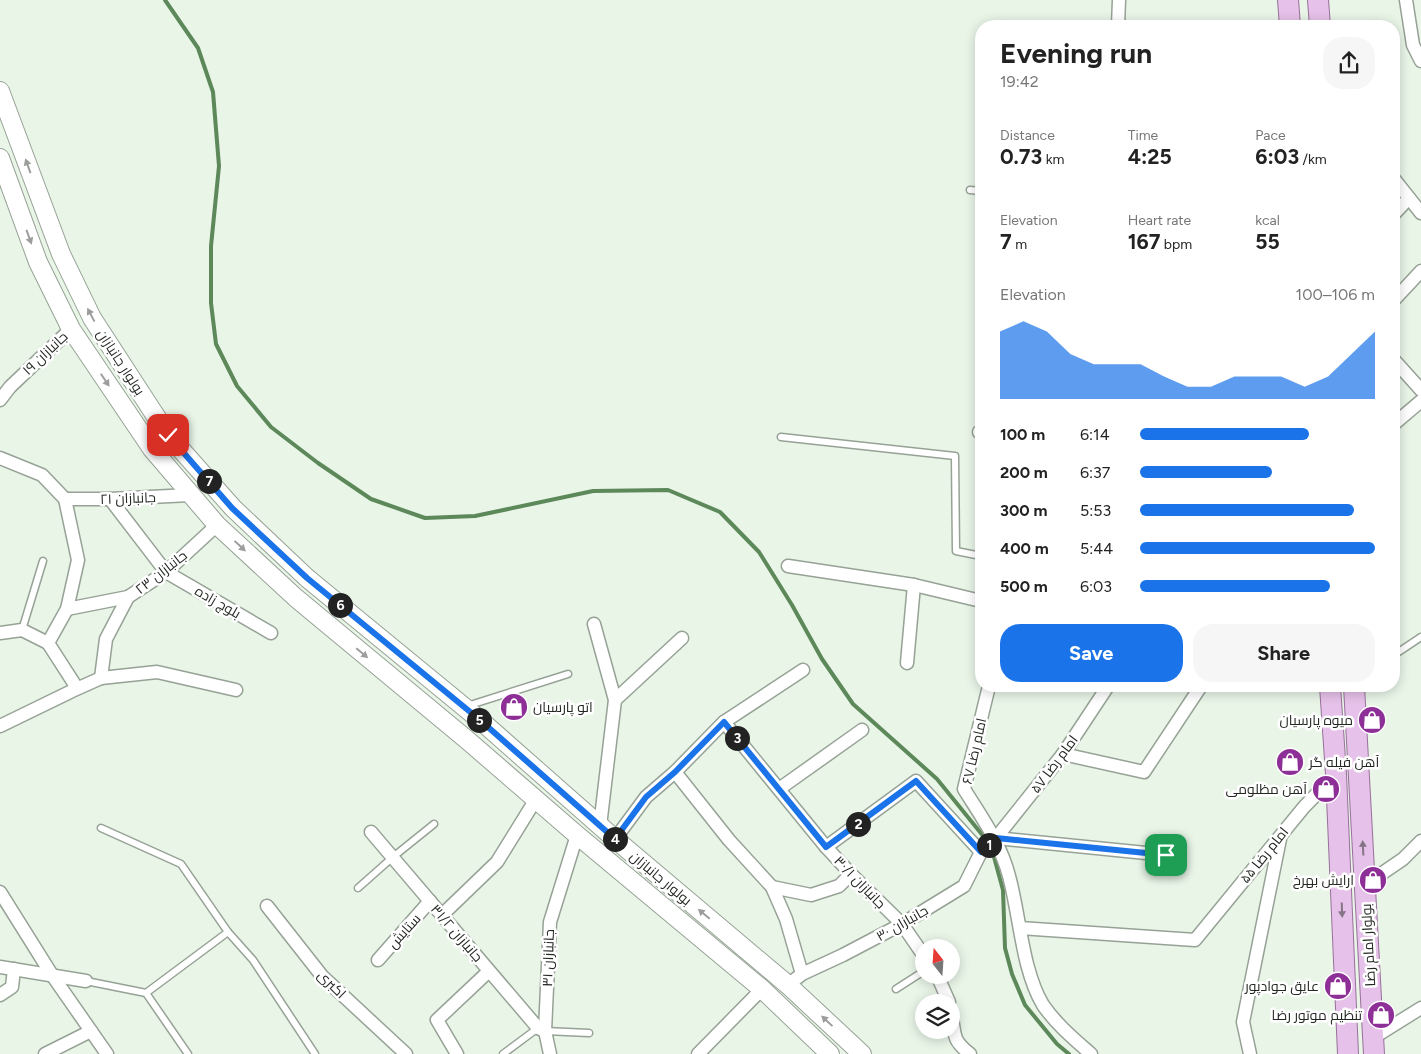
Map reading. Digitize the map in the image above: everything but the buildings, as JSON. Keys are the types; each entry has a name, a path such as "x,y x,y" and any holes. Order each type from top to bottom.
{"main road":[{"path":"1288,0 1290,20"},
{"path":"1318,0 1320,20"},
{"name":"بولوار جانبازان","path":"0,92 60,254 92,318 168,435 232,508 307,578 480,720 615,839 788,985 862,1054"},
{"name":"بولوار جانبازان","path":"0,158 38,262 71,329 152,449 217,525 296,598 762,989 830,1054"},
{"name":"بولوار امام رضا","path":"1326,692 1336,774 1346,1053"},
{"name":"بولوار امام رضا","path":"1354,692 1373,1046"},
{"path":"466,739 480,720"}],"street":[{"path":"1118,0 1118,20"},
{"path":"1406,0 1421,61"},
{"path":"1400,187 1421,213"},
{"path":"1400,208 1409,198"},
{"path":"1400,294 1421,271"},
{"name":"جانبازان ۱۹","path":"0,400 10,387 71,329"},
{"path":"1400,367 1421,390"},
{"path":"1400,419 1421,401"},
{"path":"0,458 42,475 65,499 78,560 67,609 48,643"},
{"name":"جانبازان ۲۱","path":"65,499 190,495"},
{"path":"110,499 166,572"},
{"name":"جانبازان ۲۳","path":"67,609 128,597 166,572 217,525"},
{"path":"788,566 914,585 975,600"},
{"name":"بلوچ زاده","path":"166,572 271,633"},
{"path":"907,663 914,585"},
{"path":"101,678 106,639 128,597"},
{"path":"594,624 615,700 600,826"},
{"path":"0,632 22,630 48,643 77,688"},
{"path":"615,700 682,638"},
{"path":"615,839 646,797 675,772 724,722 803,670"},
{"path":"0,726 101,678 157,672 236,690"},
{"name":"امام رضا ۶۷","path":"988,692 964,788 996,838 1009,876 1032,981 1042,1004 1068,1034 1091,1054"},
{"name":"امام رضا ۵۷","path":"996,838 1063,754 1104,692"},
{"path":"1063,754 1144,772 1197,692"},
{"name":"جانبازان ۳۰/۱","path":"724,722 826,847 850,874 902,924 915,943"},
{"path":"779,789 862,730"},
{"path":"675,772 730,840 772,886 786,919 802,974"},
{"name":"امام رضا ۵۵","path":"1020,928 1196,940 1304,807 1336,774"},
{"path":"826,847 916,781 981,852"},
{"path":"442,915 497,862 536,800"},
{"name":"جانبازان ۳۱/۲","path":"371,832 489,971 542,1029"},
{"name":"جانبازان ۳۱","path":"550,1054 542,1029 550,922 577,835"},
{"path":"1250,1054 1243,1022 1281,835"},
{"path":"996,838 1166,855"},
{"name":"جانبازان ۳۰","path":"788,985 802,974 902,924 964,886 981,852 996,838"},
{"path":"1365,886 1403,860 1421,841"},
{"path":"772,886 811,894 839,886 850,874"},
{"path":"0,892 52,975 106,1054"},
{"name":"ستایش","path":"378,960 430,901"},
{"name":"اکبری","path":"267,906 322,976 406,1054"},
{"path":"0,967 86,981"},
{"path":"0,995 12,987 14,969"},
{"path":"457,1054 437,1020 489,971"},
{"path":"698,1054 762,989"},
{"path":"1373,1046 1421,1008"},
{"path":"45,1054 91,1031"},
{"path":"957,1049 970,1054"}],"lane":[{"path":"970,190 975,190"},
{"path":"781,437 955,456 956,551 975,555"},
{"path":"22,630 43,560"},
{"path":"1400,651 1421,637"},
{"path":"464,707 568,674"},
{"path":"358,888 392,857 434,824"},
{"path":"101,828 181,864 228,932 252,960 315,1054"},
{"path":"146,993 228,932"},
{"path":"896,989 915,977"},
{"path":"86,981 146,993 188,1054"},
{"path":"503,1054 542,1029 589,1032"}],"waterway":[{"path":"165,0 198,48 213,92 219,166 211,246 211,303 216,344 237,386 271,427 318,463 371,499 425,518 475,516 593,491 668,490 720,512 759,552 792,605 822,659 853,704 937,779 984,837 994,857 1003,890 1005,948 1012,974 1025,1005 1057,1044 1069,1054"}],"place":[{"name":"اتو پارسیان","path":"514,707"},
{"name":"میوه پارسیان","path":"1372,720"},
{"name":"آهن فیله گر","path":"1290,762"},
{"name":"آهن مظلومی","path":"1326,789"},
{"name":"ارایش بهرخ","path":"1373,880"},
{"name":"عایق جوادپور","path":"1338,986"},
{"name":"تنظیم موتور رضا","path":"1381,1015"}],"route":[{"path":"168,435 232,508 307,578 480,720 615,839 646,797 675,772 724,722 826,847 916,781 981,852 996,838 1166,855"}]}
